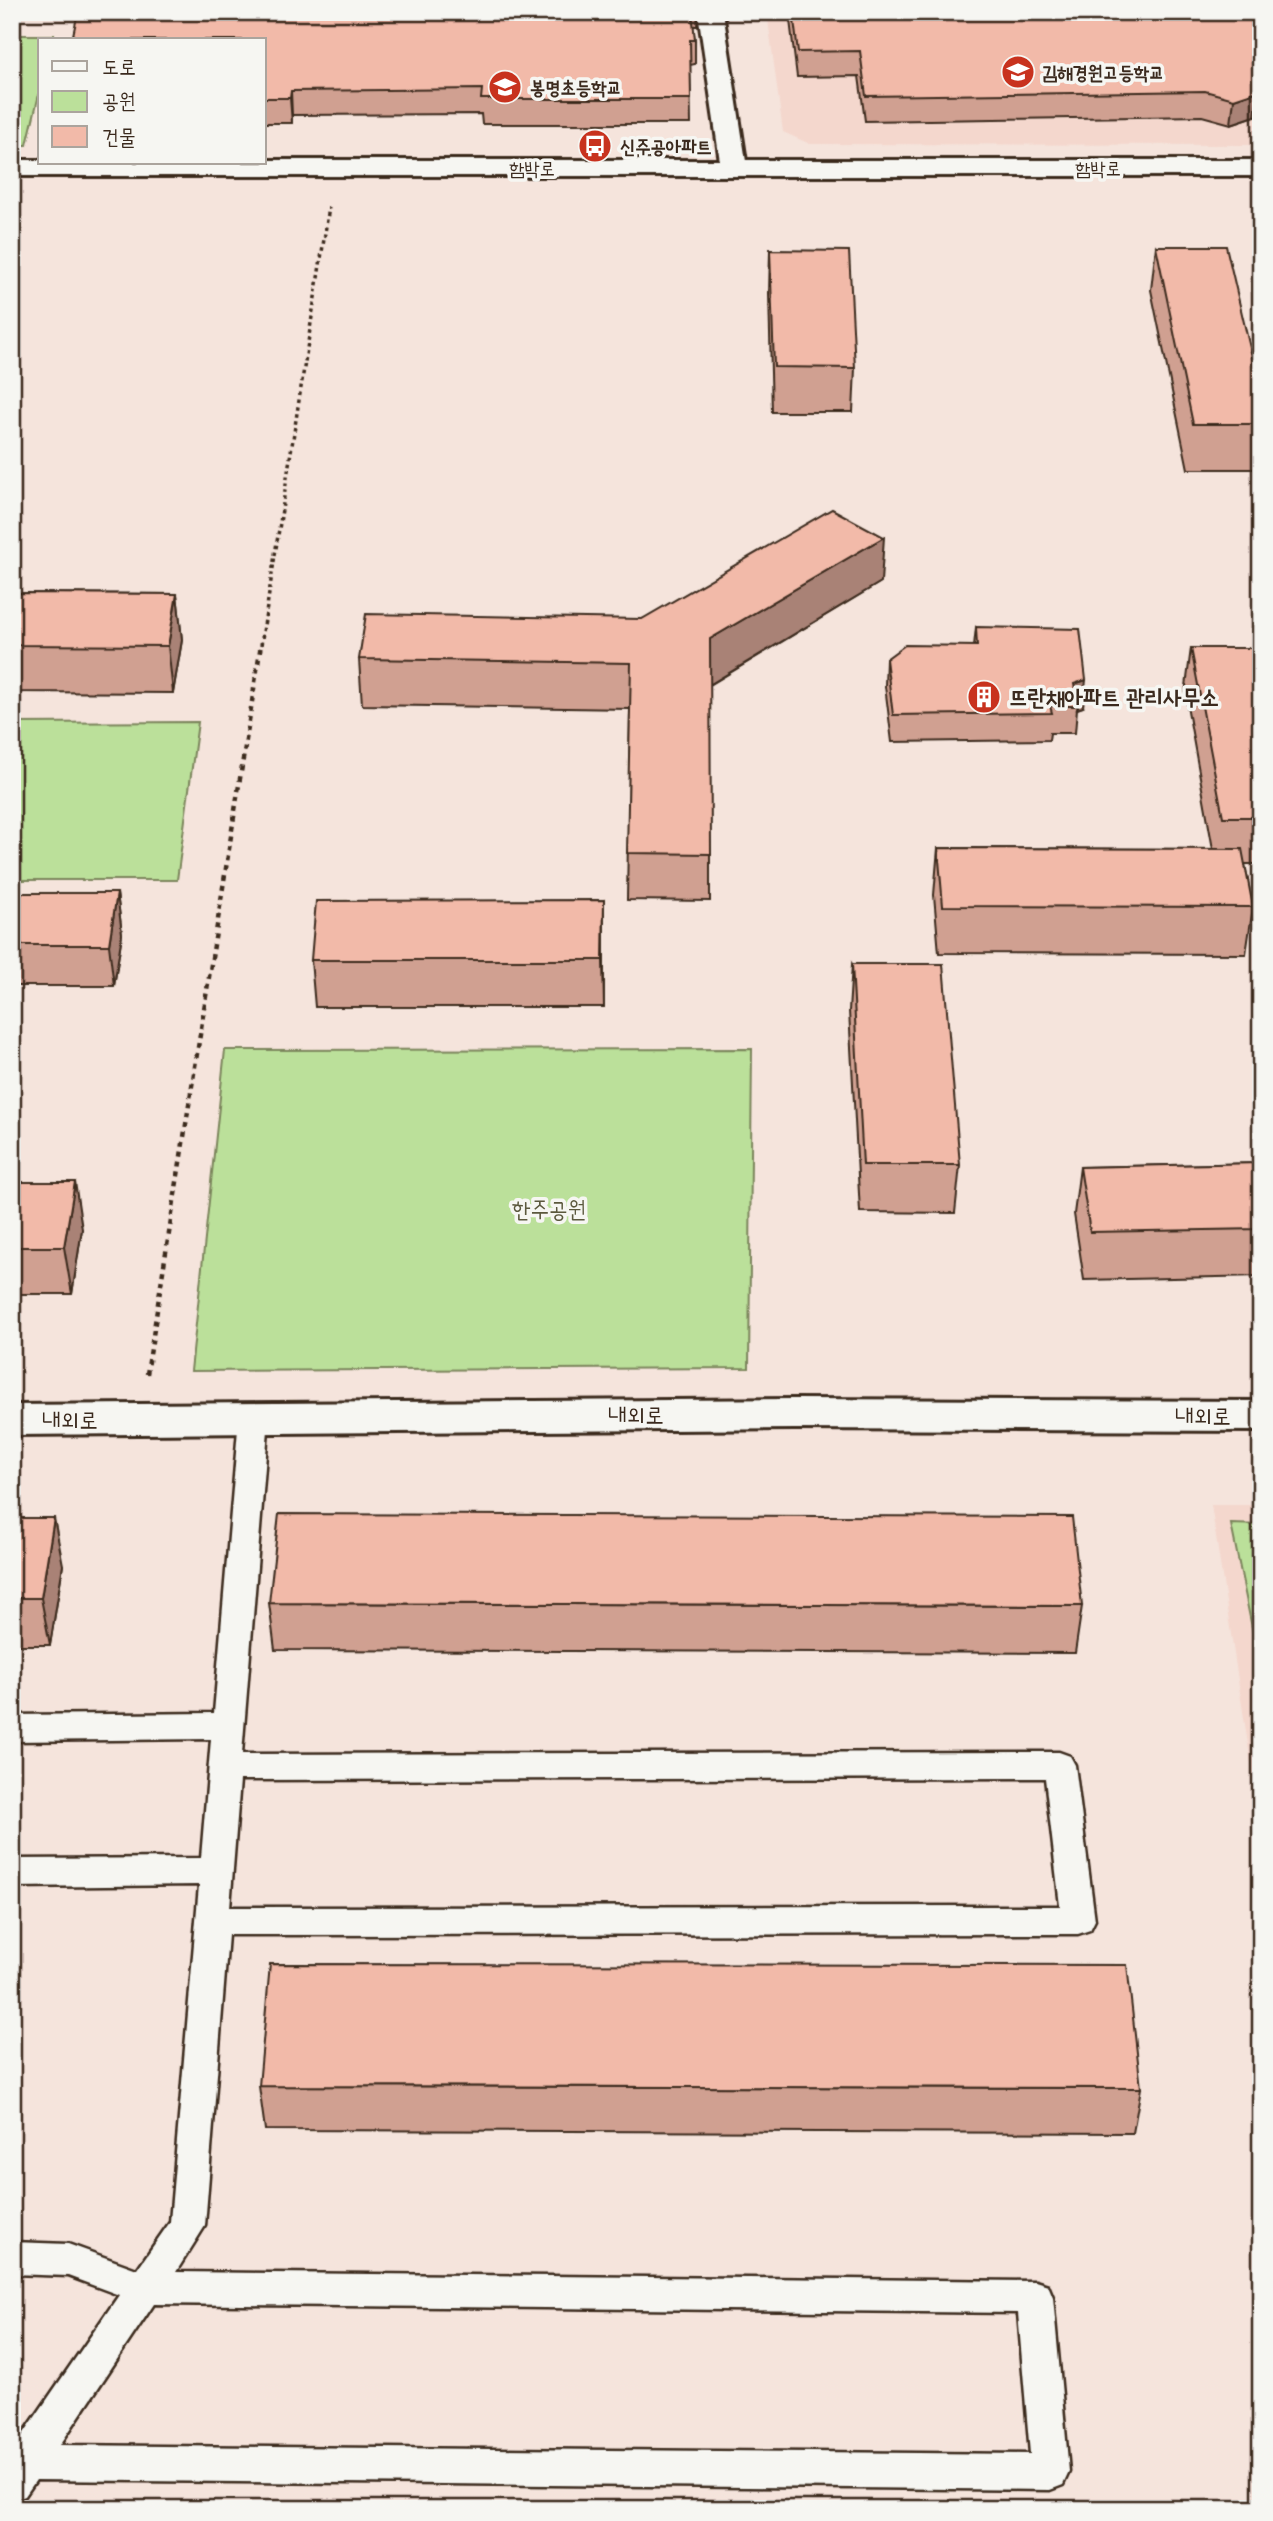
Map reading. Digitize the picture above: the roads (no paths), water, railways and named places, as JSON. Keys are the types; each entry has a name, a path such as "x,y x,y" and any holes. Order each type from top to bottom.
{"street":[{"path":"710,12 734,168"},
{"name":"함박로","path":"12,168 1261,168"},
{"name":"내외로","path":"12,1420 794,1414 1261,1416"}],"lane":[{"path":"17,2465 187,2226 254,1418"},
{"path":"12,1728 228,1726"},
{"path":"212,1921 1078,1920 1059,1765 224,1767"},
{"path":"12,1873 216,1871"},
{"path":"12,2258 68,2260 145,2288 1035,2297 1050,2472 17,2465"}],"place":[{"name":"김해경원고등학교","path":"1018,72"},
{"name":"봉명초등학교","path":"505,87"},
{"name":"신주공아파트","path":"595,146"},
{"name":"뜨란채아파트 관리사무소","path":"984,697"}],"park label":[{"name":"한주공원","path":"549,1209"}]}
